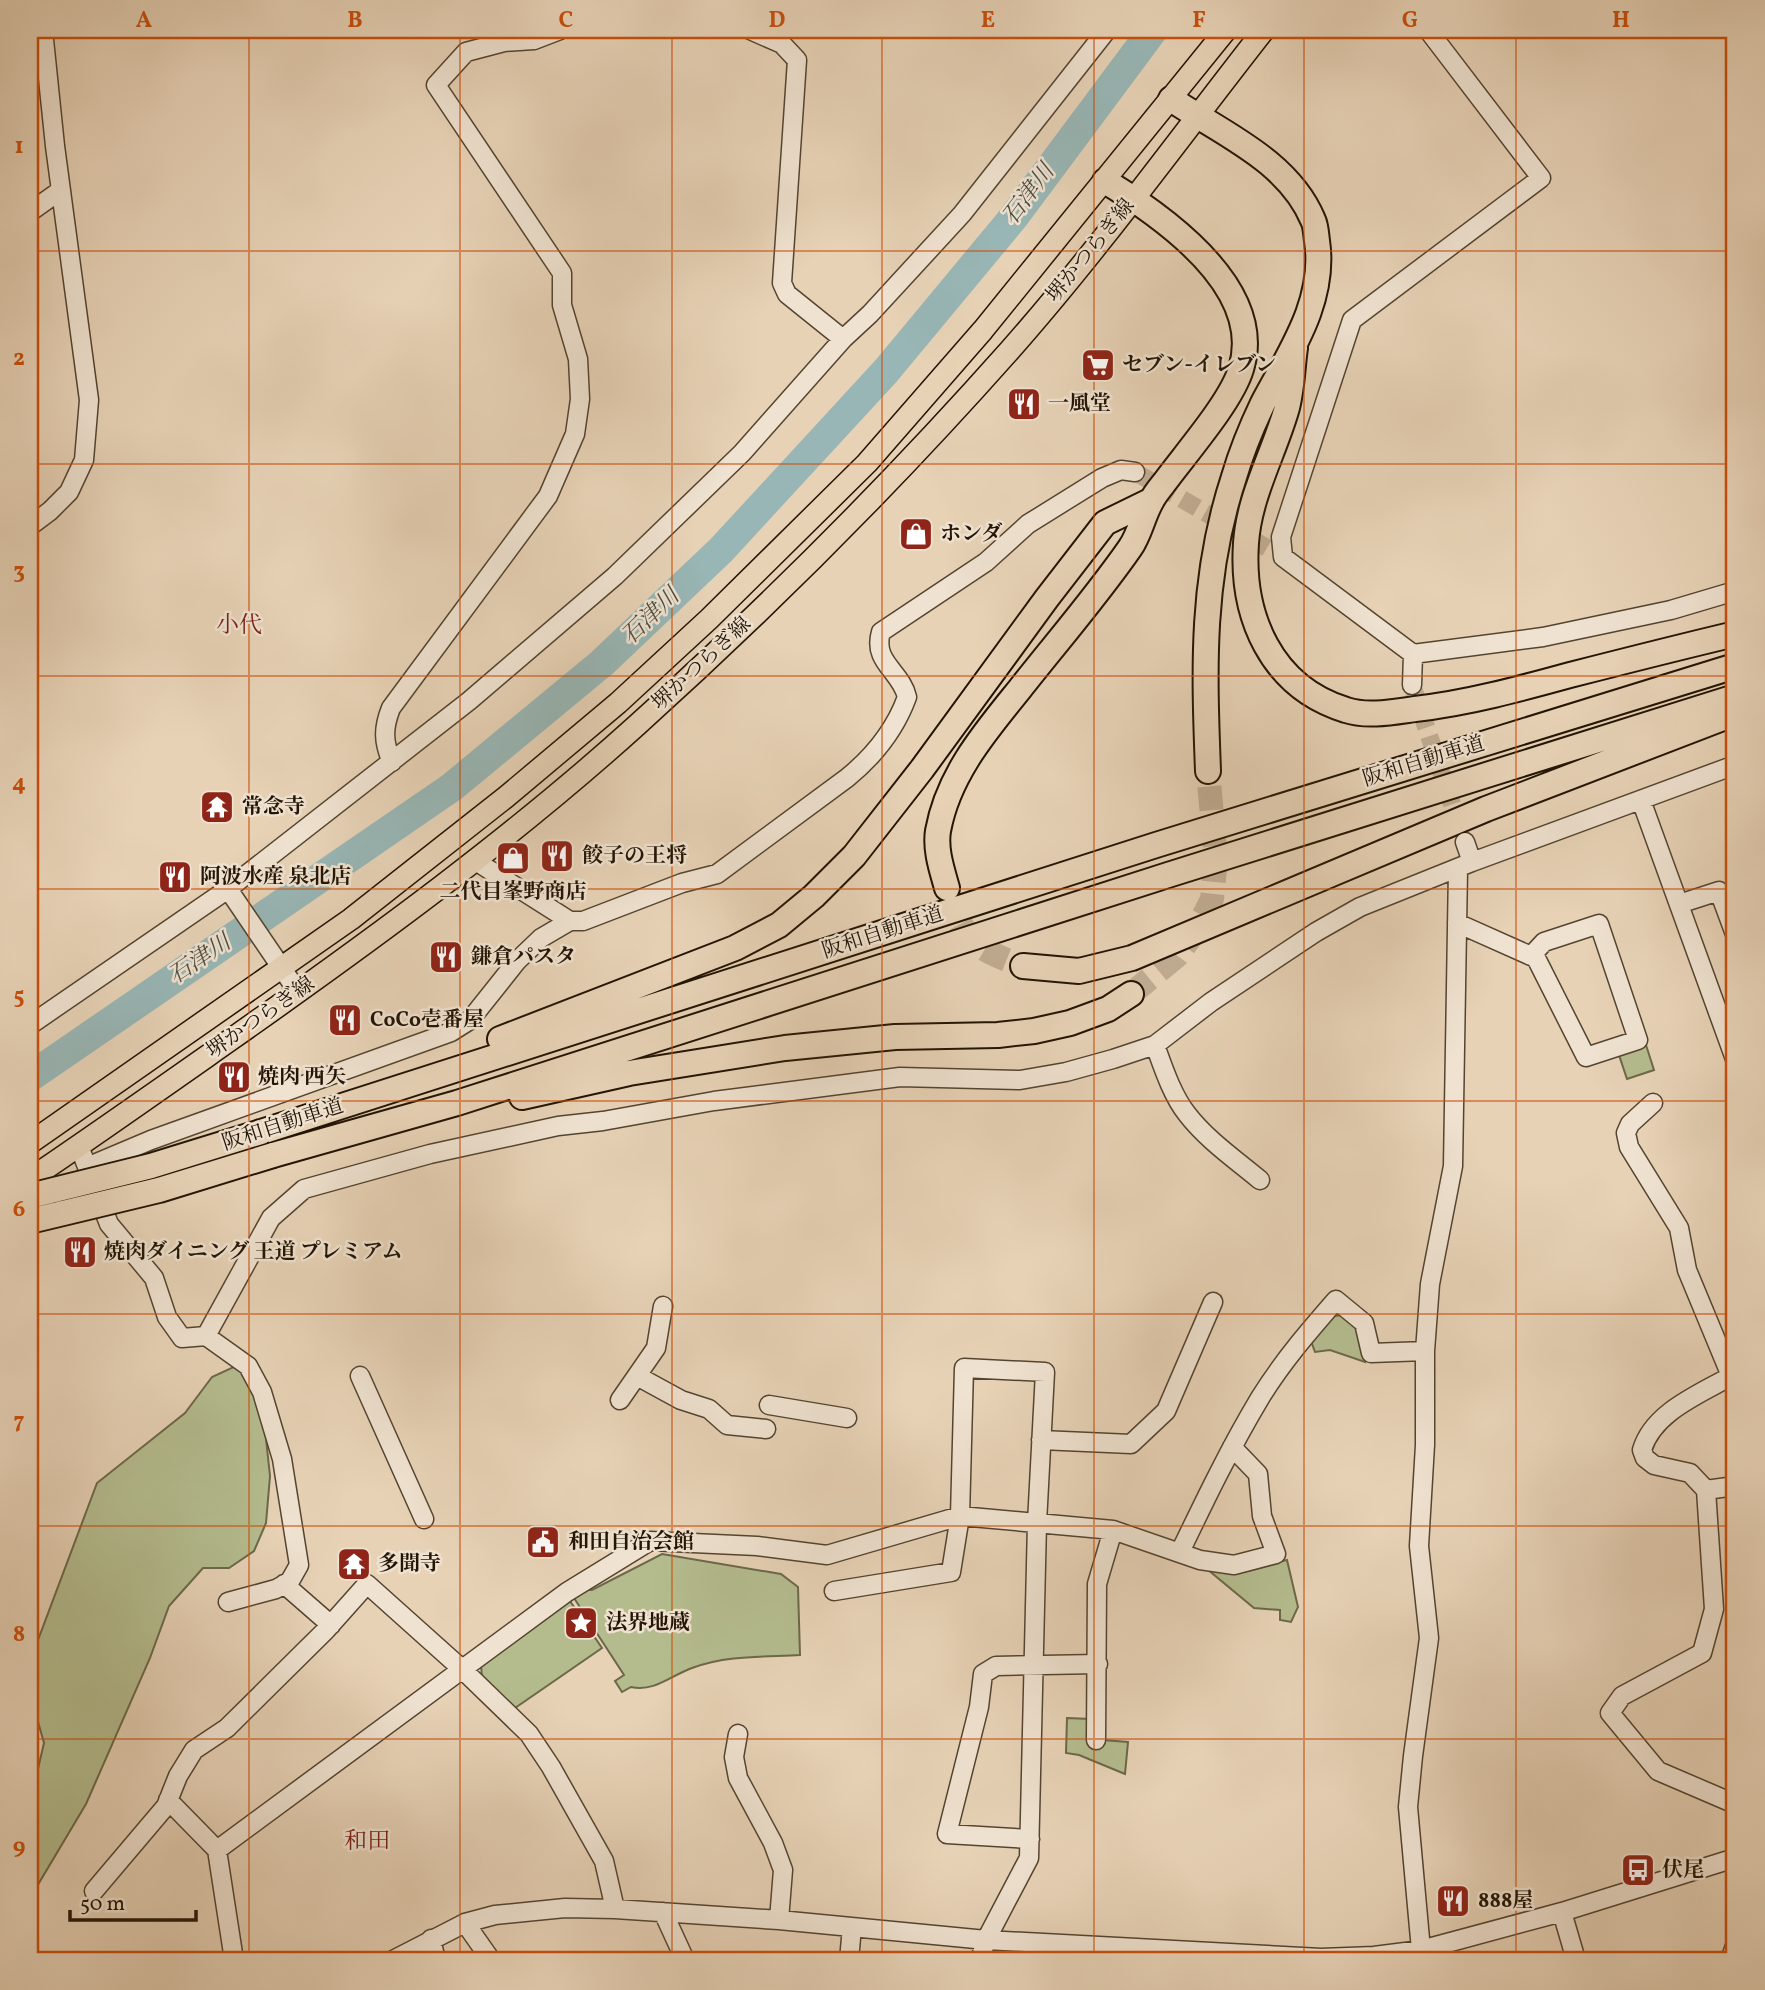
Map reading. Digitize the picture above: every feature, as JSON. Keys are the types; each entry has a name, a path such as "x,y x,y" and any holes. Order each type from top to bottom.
{"highway":[{"path":"1171,99 1256,152 1296,190 1314,222 1320,259 1315,294 1295,348 1262,405 1234,475 1217,534 1209,589 1205,649 1208,771"},
{"path":"947,888 939,859 938,832 957,775 979,740 1132,545 1152,500 1226,399 1241,369 1246,340 1239,309 1220,275 1173,229 1134,198 1105,181"},
{"path":"1295,348 1286,409 1259,482 1246,541 1246,591 1257,630 1282,671 1313,696 1348,711 1382,713 1427,708 1491,696 1735,634"},
{"path":"261,1132 735,948 779,925 814,896 854,856 1105,523 1152,500"},
{"name":"阪和自動車道","path":"30,1196 151,1166 261,1132 1156,845 1735,666"},
{"name":"阪和自動車道","path":"30,1221 159,1190 457,1103 1735,697"},
{"path":"1023,966 1079,971 1132,958 1486,809 1735,713"},
{"path":"457,1103 516,1099 629,1073 785,1048 895,1037 1034,1031 1070,1023 1108,1009 1131,994"}],"main road":[{"name":"堺かつらぎ線","path":"30,1143 277,960 351,919 506,797 618,703 709,619 867,463 983,330 1226,30"},
{"name":"堺かつらぎ線","path":"30,1179 386,929 636,726 840,531 1011,349 1134,198 1264,30"}],"street":[{"path":"30,526 69,492 84,460 89,400 43,30"},
{"path":"392,762 384,737 385,723 391,708 548,496 575,434 580,399 579,359 562,304 562,273 436,85 466,52 504,42 534,40 560,30"},
{"path":"750,30 782,44 797,60 782,283 787,294 843,339"},
{"path":"30,1025 230,893 526,654 615,576 743,453 843,339 870,314 962,214 1107,30"},
{"path":"1283,557 1281,537 1352,320 1541,178 1428,30"},
{"path":"30,212 61,190"},
{"path":"87,1167 151,1140 451,1032 470,1020 517,961 541,938 570,922 583,920 717,874 847,778 866,763 882,745 907,697 905,689 880,654 877,644 881,632 986,562 1028,524 1102,478 1121,470 1135,472"},
{"path":"1266,548 1283,557 1413,654 1543,637 1671,610 1735,591"},
{"path":"1412,685 1413,654"},
{"path":"206,1336 271,1218 304,1189 430,1154 558,1126 603,1121 714,1101 900,1077 1020,1080 1101,1062 1154,1045 1211,1002 1349,913 1465,866 1735,765"},
{"path":"1641,800 1735,1059"},
{"path":"1421,1950 1408,1807 1429,1638 1419,1546 1425,1445 1425,1351 1430,1284 1453,1166 1457,923 1465,866 1465,842"},
{"path":"474,860 570,922"},
{"path":"1679,904 1719,891 1735,934"},
{"path":"230,893 298,992"},
{"path":"1457,923 1531,956 1536,958 1586,1057 1638,1040 1599,924 1544,942 1531,956"},
{"path":"1154,1045 1186,1113 1260,1180"},
{"path":"1653,1103 1630,1124 1626,1133 1629,1147 1679,1228 1687,1270 1731,1376 1677,1407 1654,1426 1642,1450 1645,1458 1654,1465 1690,1473 1706,1490 1714,1609 1702,1653 1622,1696 1610,1713 1658,1771 1735,1804"},
{"path":"79,1146 109,1224 154,1278 167,1317 182,1338 206,1336 247,1366 262,1392 282,1459 299,1565 290,1581 276,1589 228,1602"},
{"path":"1180,1552 1232,1447 1261,1396 1294,1349 1336,1300 1363,1323 1371,1353 1425,1351"},
{"path":"1041,1440 1131,1444 1170,1405 1213,1302"},
{"path":"620,1400 656,1348 663,1306"},
{"path":"834,1591 951,1572 960,1517 964,1368 1045,1372 1037,1523 1029,1858 986,1940 980,1960"},
{"path":"360,1376 424,1519"},
{"path":"637,1376 681,1400 709,1409 727,1425 766,1429"},
{"path":"769,1405 846,1418"},
{"path":"218,1850 567,1592 650,1541 757,1546 827,1555 960,1517 1113,1530 1200,1560 1234,1565 1276,1554 1262,1516 1258,1474 1232,1447"},
{"path":"1706,1490 1735,1486"},
{"path":"1097,1740 1097,1584 1113,1530"},
{"path":"284,1584 331,1625"},
{"path":"94,1891 166,1806 178,1776 194,1750 227,1728 331,1625 367,1584 463,1670 529,1734 551,1766 604,1861 615,1909"},
{"path":"1030,1839 947,1834 979,1707 983,1674 996,1666 1098,1664"},
{"path":"738,1734 734,1757 738,1778 773,1843 783,1870 779,1920"},
{"path":"168,1800 218,1850 234,1960"},
{"path":"393,1960 465,1923 495,1915 565,1908 779,1920 986,1940 1321,1958 1374,1956 1421,1950 1562,1912 1735,1858"},
{"path":"663,1912 685,1960"},
{"path":"1562,1912 1576,1960"},
{"path":"465,1923 491,1960"},
{"path":"849,1960 852,1927"},
{"path":"431,1939 436,1960"},
{"path":"1730,1960 1735,1946"}],"green space":[{"path":"1646,1045 1654,1070 1627,1079 1619,1055"},
{"path":"1343,1315 1356,1326 1365,1362 1330,1350 1315,1352 1311,1341 1334,1316"},
{"path":"240,1364 263,1411 270,1476 266,1523 254,1551 229,1568 203,1568 169,1606 150,1658 86,1804 30,1898 30,1803 44,1743 33,1704 32,1656 97,1483 185,1413 212,1377"},
{"path":"662,1554 781,1574 798,1587 800,1655 718,1661 692,1668 655,1685 631,1687 622,1692 615,1681 624,1675 574,1598 585,1590 592,1590"},
{"path":"1287,1560 1298,1607 1291,1622 1280,1620 1280,1610 1254,1608 1207,1569 1232,1573"},
{"path":"570,1601 602,1648 515,1708 482,1677 481,1665"},
{"path":"1067,1718 1091,1719 1090,1739 1128,1742 1125,1774 1079,1755 1066,1753"}],"waterway":[{"name":"石津川","path":"30,1077 452,787 602,663 721,550 886,371 1013,218 1153,30"}],"tunnel":[{"path":"1135,472 1267,548"},
{"path":"1412,685 1461,831"},
{"path":"1131,994 1177,956 1197,929 1212,899 1216,860 1208,771"},
{"path":"948,890 959,921 973,940 992,954 1023,966"}],"place":[{"name":"セブン-イレブン","path":"1098,365"},
{"name":"一風堂","path":"1024,404"},
{"name":"ホンダ","path":"916,534"},
{"name":"常念寺","path":"217,807"},
{"name":"餃子の王将","path":"557,856"},
{"name":"二代目峯野商店","path":"513,858"},
{"name":"阿波水産 泉北店","path":"175,877"},
{"name":"鎌倉パスタ","path":"446,957"},
{"name":"CoCo壱番屋","path":"345,1020"},
{"name":"焼肉 西矢","path":"234,1077"},
{"name":"焼肉ダイニング 王道 プレミアム","path":"80,1252"},
{"name":"和田自治会館","path":"543,1542"},
{"name":"多聞寺","path":"354,1564"},
{"name":"法界地蔵","path":"581,1623"},
{"name":"伏尾","path":"1638,1870"},
{"name":"888屋","path":"1453,1901"}],"district":[{"name":"小代","path":"239,626"},
{"name":"和田","path":"367,1842"}]}
